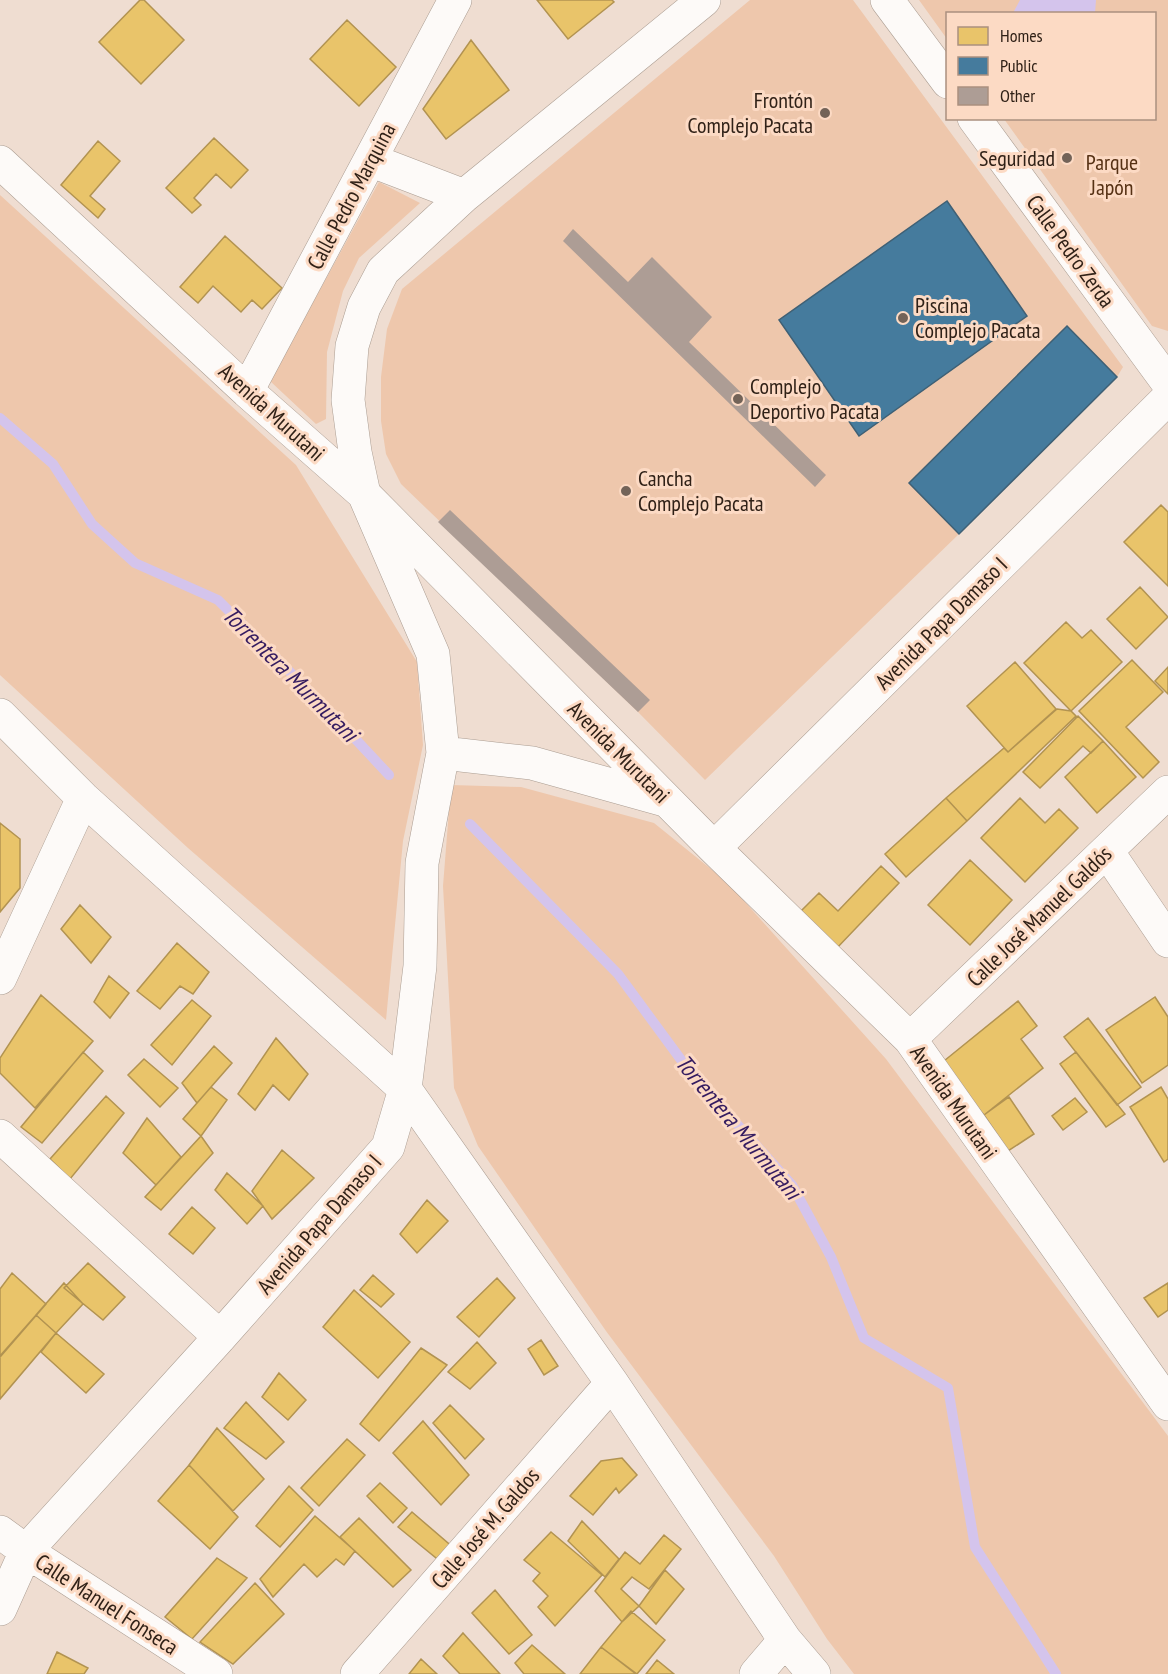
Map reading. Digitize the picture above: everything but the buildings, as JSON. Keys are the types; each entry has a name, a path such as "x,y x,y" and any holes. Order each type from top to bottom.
{"street":[{"name":"Calle Pedro Marquina","path":"247,391 455,0"},
{"path":"364,494 355,452 348,400 352,346 364,307 383,271 464,196 704,0"},
{"path":"887,0 946,79"},
{"name":"Calle Pedro Zerda","path":"975,120 1168,383"},
{"path":"370,160 464,196"},
{"name":"Avenida Murutani","path":"0,162 247,391 364,494 714,848 910,1040 1168,1404"},
{"name":"Avenida Papa Damaso I","path":"714,848 1168,398"},
{"name":"Avenida Papa Damaso I","path":"0,1609 26,1551 388,1147 405,1089 420,966 422,863 443,753 433,654 364,494"},
{"path":"0,715 83,798 405,1089 612,1383 785,1640 814,1674"},
{"path":"443,753 532,763 667,800"},
{"name":"Calle José Manuel Galdós","path":"910,1040 1168,792"},
{"path":"0,978 83,798"},
{"path":"1107,851 1168,941"},
{"path":"0,1136 220,1337"},
{"name":"Calle José M. Galdos","path":"357,1674 612,1383"},
{"name":"Calle Manuel Fonseca","path":"0,1532 216,1674"},
{"path":"756,1674 785,1640"}],"green space":[{"name":"Complejo Deportivo Pacata","path":"750,0 853,0 1123,367 1117,377 959,534 705,780 638,712 401,484 386,454 381,421 381,377 387,329 402,289"},
{"name":"Parque Japón","path":"919,0 1168,0 1168,331 1152,326 1005,120 1156,120 1156,12 946,12 946,38"},
{"path":"379,182 420,203 359,258 343,291 327,352 326,419 316,424 270,381"},
{"path":"0,195 296,465 417,662 423,745 403,841 386,1020 188,848 0,675"},
{"path":"451,785 521,787 654,823 727,882 886,1059 1168,1436 1168,1674 854,1674 827,1639 774,1556 606,1331 478,1146 454,1088 443,886"}],"shaded area":[{"path":"1020,0 1096,0 1095,12 1014,12"}],"waterway":[{"name":"Torrentera Murmutani","path":"0,418 53,464 92,524 135,563 218,600 332,714 389,775"},
{"name":"Torrentera Murmutani","path":"470,824 618,974 690,1072 792,1185 831,1257 864,1338 948,1388 975,1547 1056,1674"}],"place":[{"name":"Frontón Complejo Pacata","path":"825,113"},
{"name":"Seguridad","path":"1067,158"},
{"name":"Piscina Complejo Pacata","path":"903,318"},
{"name":"Complejo Deportivo Pacata","path":"738,399"},
{"name":"Cancha Complejo Pacata","path":"626,491"}]}
